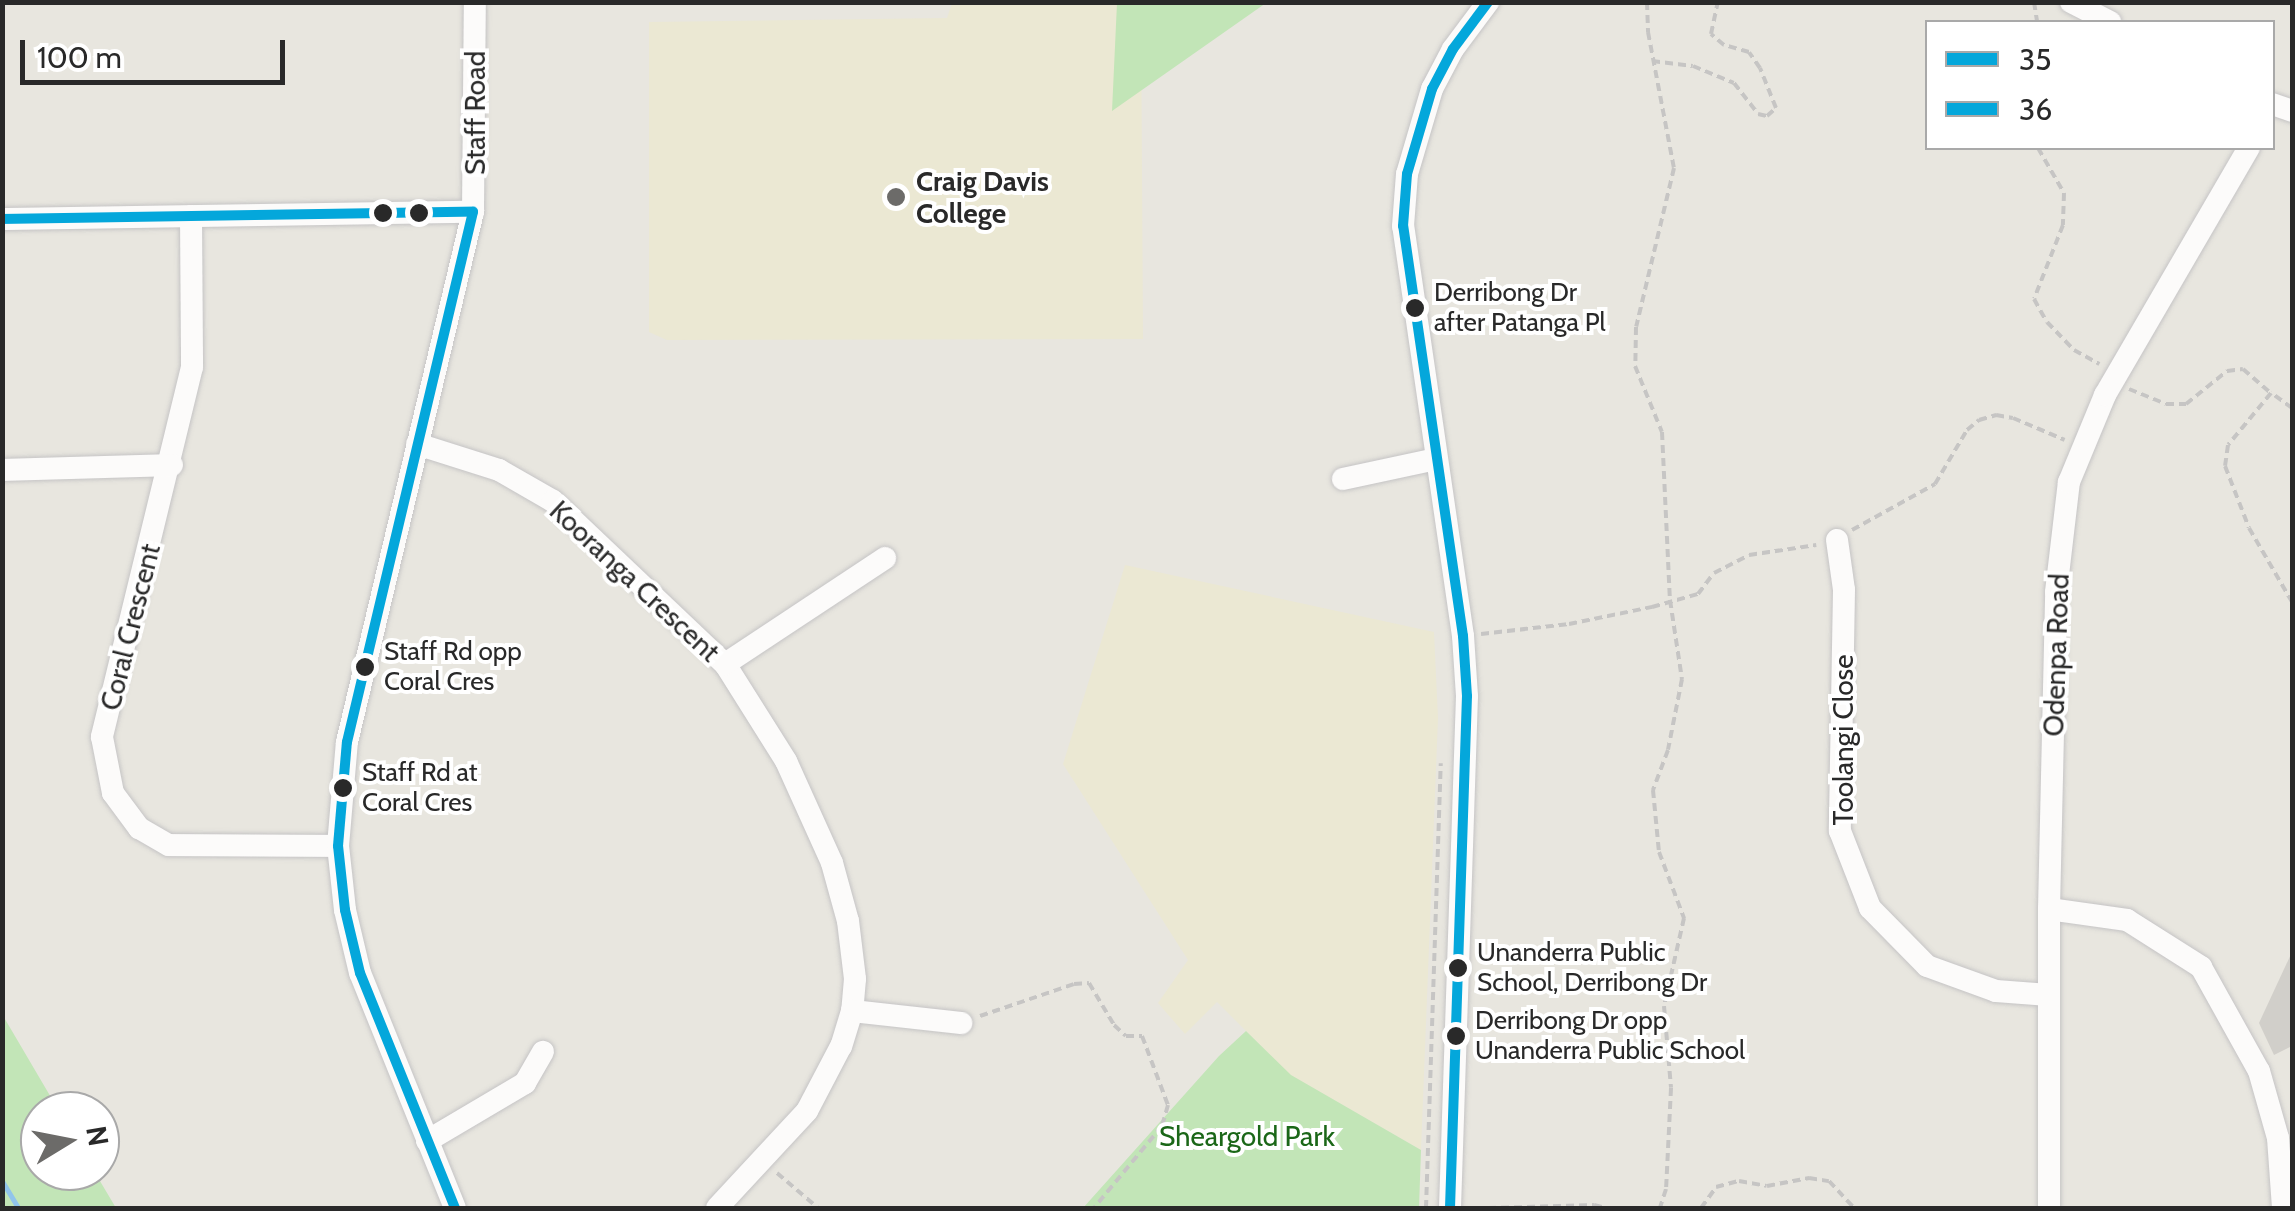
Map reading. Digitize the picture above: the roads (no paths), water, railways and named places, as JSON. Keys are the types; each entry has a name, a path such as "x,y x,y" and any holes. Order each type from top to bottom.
{"street":[{"name":"Staff Road","path":"454,1208 360,974 345,910 338,846 347,742 473,212 475,2"},
{"path":"1450,1208 1468,718 1463,636 1406,271 1406,186 1432,89 1453,49 1488,2"},
{"path":"2071,2 2106,20"},
{"name":"Odenpa Road","path":"2050,1208 2049,909 2056,592 2070,482 2117,375 2248,150"},
{"path":"2,219 473,212"},
{"name":"Coral Crescent","path":"191,216 192,367 172,464 102,737 112,794 139,828 169,844 338,846"},
{"name":"Kooranga Crescent","path":"417,444 499,470 554,501 726,664 786,760 832,863 848,921 855,979 852,1011 828,1077 807,1111 717,1208"},
{"path":"1343,479 1436,459"},
{"path":"3,470 172,464"},
{"name":"Toolangi Close","path":"1838,540 1844,590 1840,831 1870,908 1926,966 1996,991 2049,996"},
{"path":"726,664 885,558"},
{"path":"2049,909 2127,920 2200,967 2259,1071 2278,1138 2284,1208"},
{"path":"852,1011 961,1023"},
{"path":"427,1140 526,1084 543,1052"}],"waterway":[{"path":"2,1181 18,1208"}],"place":[{"name":"Craig Davis College","path":"896,197"},
{"name":"Derribong Dr after Patanga Pl","path":"1415,308"},
{"name":"Staff Rd opp Coral Cres","path":"365,667"},
{"name":"Staff Rd at Coral Cres","path":"343,788"},
{"name":"Unanderra Public School, Derribong Dr","path":"1458,968"},
{"name":"Derribong Dr opp Unanderra Public School","path":"1456,1036"}],"park label":[{"name":"Sheargold Park","path":"1247,1136"}]}
